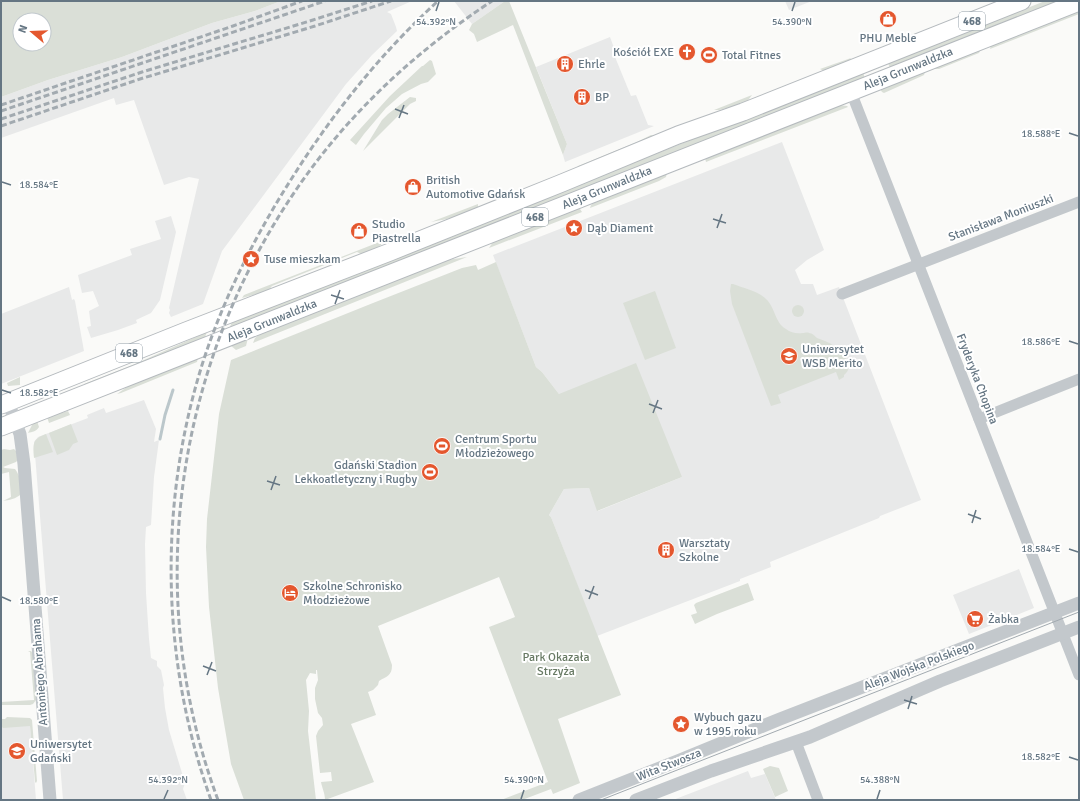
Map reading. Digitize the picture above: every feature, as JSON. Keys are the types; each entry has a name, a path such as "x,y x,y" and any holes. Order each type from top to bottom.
{"main road":[{"name":"Aleja Grunwaldzka","path":"5,403 390,252 678,135 743,112 1022,1"},
{"name":"Aleja Grunwaldzka","path":"8,424 1079,2"},
{"path":"73,376 80,396"}],"street":[{"name":"Fryderyka Chopina","path":"851,92 1079,675"},
{"name":"Stanisława Moniuszki","path":"842,294 1079,202"},
{"path":"979,419 1079,379"},
{"name":"Antoniego Abrahama","path":"5,403 8,424 21,438 27,495 50,800"},
{"name":"Aleja Wojska Polskiego","path":"759,729 780,719 1079,603"},
{"name":"Aleja Wojska Polskiego","path":"768,751 838,726 940,681 1079,627"},
{"name":"Wita Stwosza","path":"579,800 759,729"},
{"path":"796,742 818,800"},
{"name":"Wita Stwosza","path":"636,800 768,751"},
{"path":"680,760 688,780"}],"shaded area":[{"path":"281,1 412,1 387,12 391,14 397,31 372,55 346,84 222,251 203,304 171,317 169,308 199,179 189,177 164,185 134,100 116,105 114,98 1,138 1,97 48,80 122,57 212,23 255,11"},
{"path":"454,1 505,1 472,24"},
{"path":"785,1 812,1 789,10"},
{"path":"610,37 617,56 615,57 631,96 636,95 648,125 654,126 565,162 563,155 567,144 536,67"},
{"path":"782,142 824,250 807,260 795,270 801,284 813,284 817,295 839,287 921,500 770,562 771,567 740,579 740,581 597,636 549,515 564,489 589,488 598,511 682,477 559,394 542,372 536,367 493,255"},
{"path":"171,216 176,232 160,300 151,313 136,320 137,323 91,338 87,327 91,326 89,311 99,306 93,291 82,293 78,275 132,255 130,249 161,239 155,221"},
{"path":"69,287 72,300 74,299 75,301 84,351 1,384 1,314"},
{"path":"144,400 156,429 154,442 159,440 154,477 151,525 146,527 145,544 146,593 151,658 157,661 157,666 161,670 169,730 185,783 183,789 187,800 63,800 34,442 38,437 88,418 87,415 104,408 106,413"},
{"path":"1019,569 1034,608 969,634 953,595"},
{"name":"Uniwersytet Gdański","path":"1,719 26,719 30,724 36,800 1,800"},
{"path":"748,771 751,778 765,774 776,800 673,800"}],"green space":[{"path":"1,1 281,1 255,11 212,23 122,57 48,80 1,97"},
{"path":"505,1 509,1 567,144 563,155 513,25 477,42 474,34 469,30 472,24"},
{"path":"1045,1 1061,1 890,68 888,63"},
{"path":"1079,10 1079,14 990,49 991,45"},
{"path":"975,51 980,51 979,53 939,69 933,69"},
{"path":"851,58 849,61 826,70 820,69"},
{"path":"430,60 432,61 436,74 428,82 402,94 386,108 356,145 350,140 390,96"},
{"path":"863,72 865,79 229,329 232,322 273,305"},
{"path":"925,72 924,75 884,93 880,89"},
{"path":"752,95 746,103 714,110"},
{"path":"410,97 416,98 416,101 410,104 363,151 382,120"},
{"path":"839,105 848,107 706,162 705,158"},
{"path":"651,135 659,137 577,168 578,166"},
{"path":"667,173 666,177 659,181 590,208 596,201"},
{"path":"478,204 478,207 461,215 431,222"},
{"path":"580,209 582,212 489,248 493,242"},
{"path":"382,241 381,245 375,249 361,254 357,252 272,286 268,291 242,298 244,295"},
{"path":"467,257 253,343 255,338 261,333 447,260"},
{"name":"Centrum Sportu Młodzieżowego","path":"496,262 536,367 542,372 559,394 636,363 682,477 597,511 589,488 564,489 549,515 621,695 558,719 580,783 553,794 551,789 522,800 501,800 548,782 489,627 515,617 499,577 378,626 392,665 391,671 379,681 378,685 373,690 368,692 376,715 351,724 374,782 325,800 321,782 332,781 331,772 320,773 316,736 323,725 322,718 318,713 315,699 315,688 318,680 316,670 316,674 310,673 306,680 309,711 308,731 316,800 244,800 231,764 218,688 209,607 206,547 207,519 219,414 231,360 462,268 476,265 478,270"},
{"path":"731,284 763,296 769,302 782,326 788,330 796,333 811,334 830,343 844,355 848,363 849,368 844,377 839,380 836,372 778,395 781,403 771,406 732,304 730,291"},
{"path":"655,291 676,348 645,360 623,303"},
{"path":"798,305 802,307 804,311 802,315 798,317 794,315 792,311 794,307"},
{"path":"207,332 205,337 84,386 84,384 135,364"},
{"path":"248,338 246,346 236,350 230,345"},
{"path":"198,358 197,362 117,394 134,382"},
{"path":"20,377 20,385 8,386 7,383"},
{"path":"68,411 70,415 49,423 47,417"},
{"path":"37,421 39,427 28,433 32,425"},
{"path":"71,424 78,442 73,444 69,450 57,455 49,433"},
{"path":"46,434 53,452 34,458 34,443 38,438"},
{"path":"14,449 16,451 18,460 3,467 15,469 17,472 19,476 21,494 10,500 3,501 11,497 9,472 1,474 1,450"},
{"path":"748,583 754,600 695,624 691,615 697,613 694,605 696,603"},
{"path":"28,651 33,653 36,700 30,705 1,705 1,702 34,700 30,652"},
{"path":"7,717 30,718 32,720 36,783 30,726 3,728 1,726 1,719 5,719"},
{"path":"770,766 779,768 788,791 775,797 763,769"}],"waterway":[{"path":"160,439 165,415 173,390"}],"tram line":[{"path":"601,800 1079,612"}],"railway":[{"path":"1,105 302,1"},
{"path":"1,111 325,1"},
{"path":"1,119 142,72 372,1"},
{"path":"1,126 140,79 315,26 391,1"},
{"path":"211,800 194,747 182,693 175,638 171,583 172,528 178,473 188,418 202,365 210,340 241,268 265,222 292,178 324,130 359,85 397,41 438,1"},
{"path":"218,800 195,722 181,643 177,564 183,484 198,406 222,330 256,256 298,187 339,134 362,109 411,62 464,20 492,1"}],"place":[{"name":"PHU Meble","path":"888,19"},
{"name":"Kościół EXE","path":"687,52"},
{"name":"Total Fitnes","path":"709,55"},
{"name":"Ehrle","path":"565,64"},
{"name":"BP","path":"582,97"},
{"name":"British Automotive Gdańsk","path":"413,187"},
{"name":"Dąb Diament","path":"574,228"},
{"name":"Studio Piastrella","path":"359,231"},
{"name":"Tuse mieszkam","path":"251,259"},
{"name":"Uniwersytet WSB Merito","path":"789,356"},
{"name":"Centrum Sportu Młodzieżowego","path":"442,446"},
{"name":"Gdański Stadion Lekkoatletyczny i Rugby","path":"430,472"},
{"name":"Warsztaty Szkolne","path":"666,550"},
{"name":"Szkolne Schronisko Młodzieżowe","path":"290,593"},
{"name":"Żabka","path":"975,619"},
{"name":"Wybuch gazu w 1995 roku","path":"681,724"},
{"name":"Uniwersytet Gdański","path":"17,751"}],"park label":[{"name":"Park Okazała Strzyża","path":"556,664"}]}
